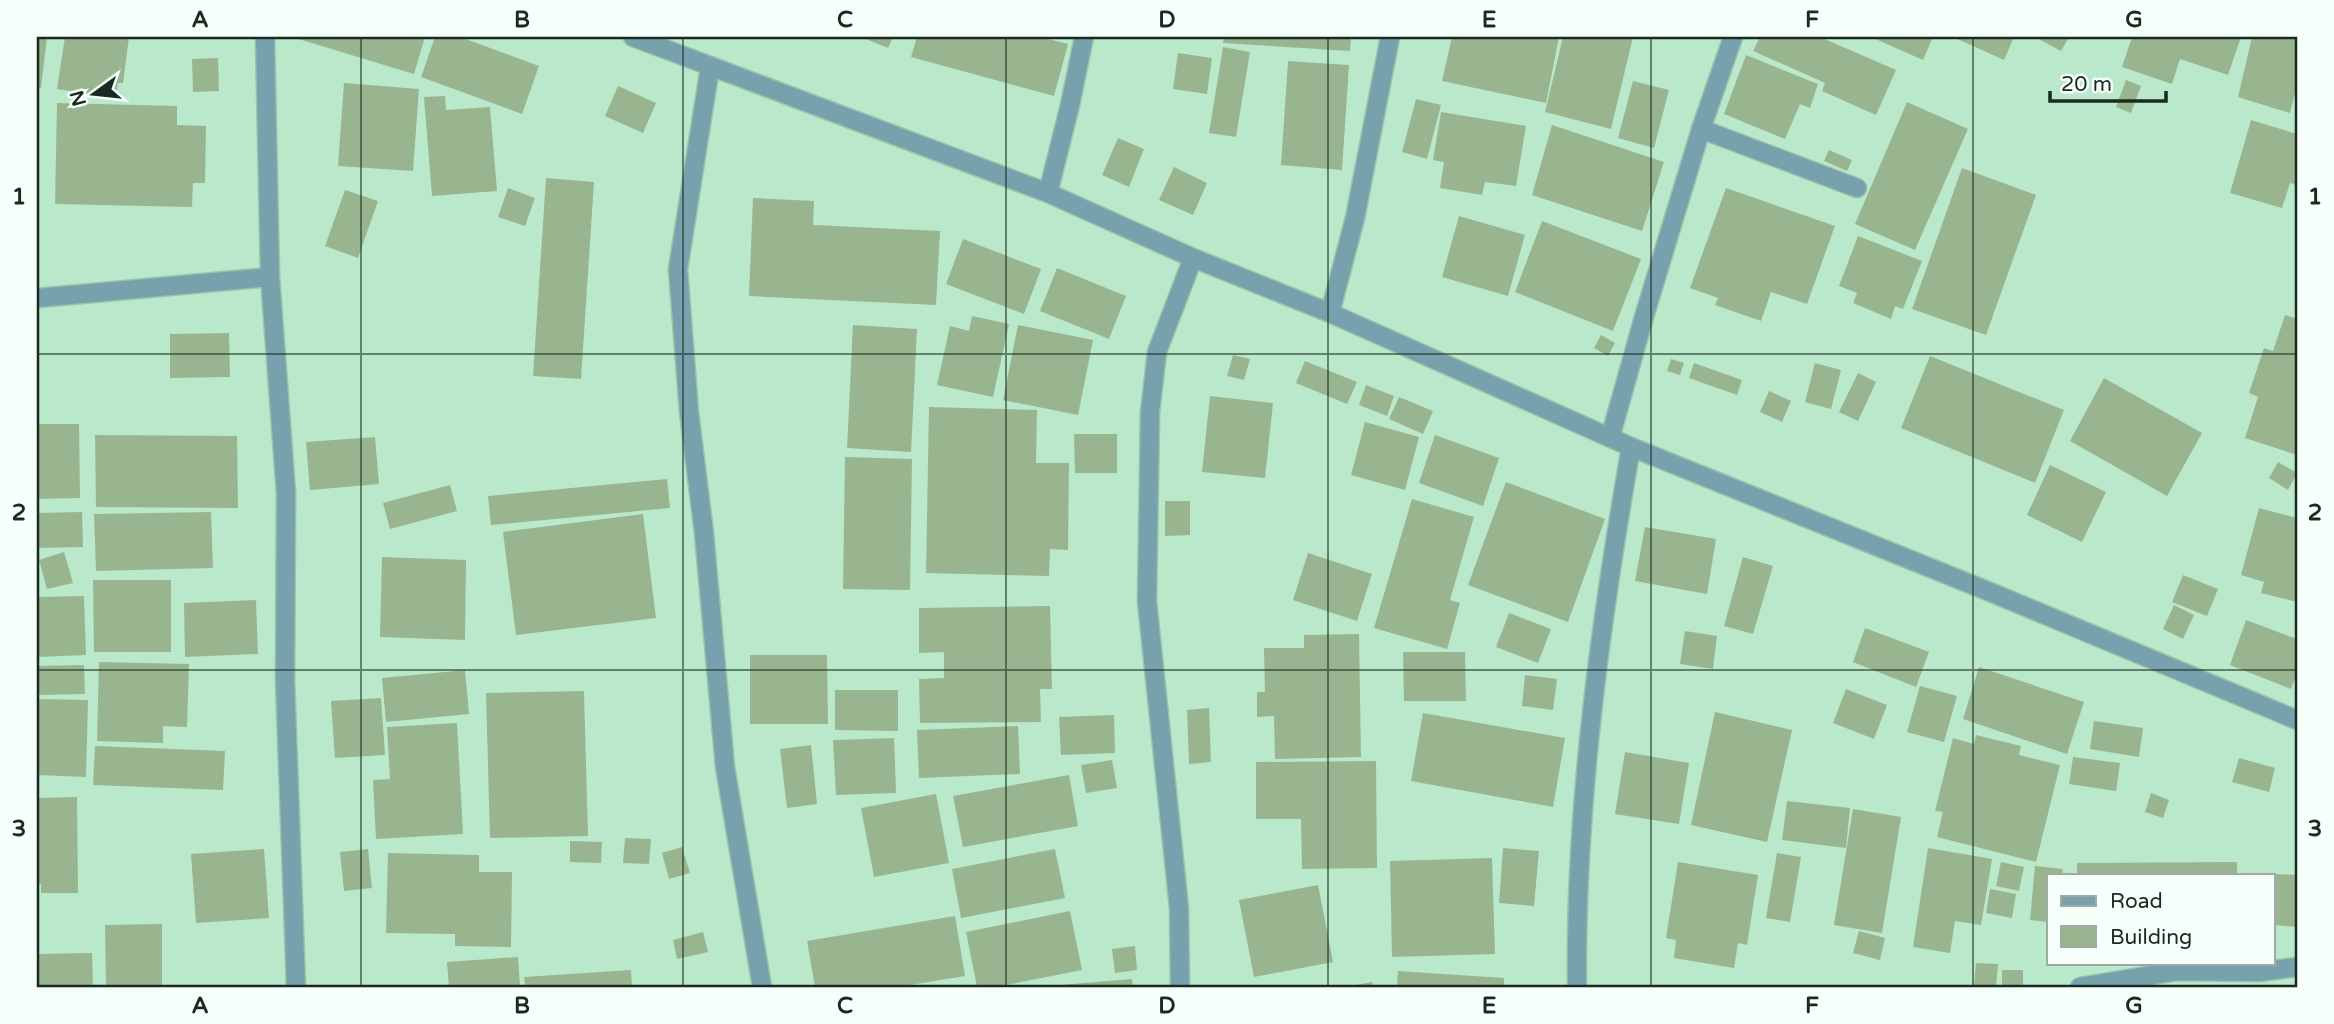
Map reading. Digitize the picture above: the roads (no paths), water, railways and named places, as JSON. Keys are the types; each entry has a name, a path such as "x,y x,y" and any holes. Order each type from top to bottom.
{"street":[{"path":"265,37 270,277 286,493 285,680 296,987"},
{"path":"633,37 1048,193 1194,258 1330,313 1630,447 1995,594 2297,720"},
{"path":"1048,193 1084,37"},
{"path":"1330,313 1355,218 1390,37"},
{"path":"1610,438 1647,304 1701,129 1733,37"},
{"path":"710,66 678,269 689,412 704,533 725,767 762,987"},
{"path":"1701,129 1857,188"},
{"path":"1180,987 1179,908 1147,601 1150,412 1157,352 1194,258"},
{"path":"37,298 270,277"},
{"path":"1577,987 1583,797 1608,577 1630,447"},
{"path":"2080,987 2177,971 2259,972 2297,967"}]}
